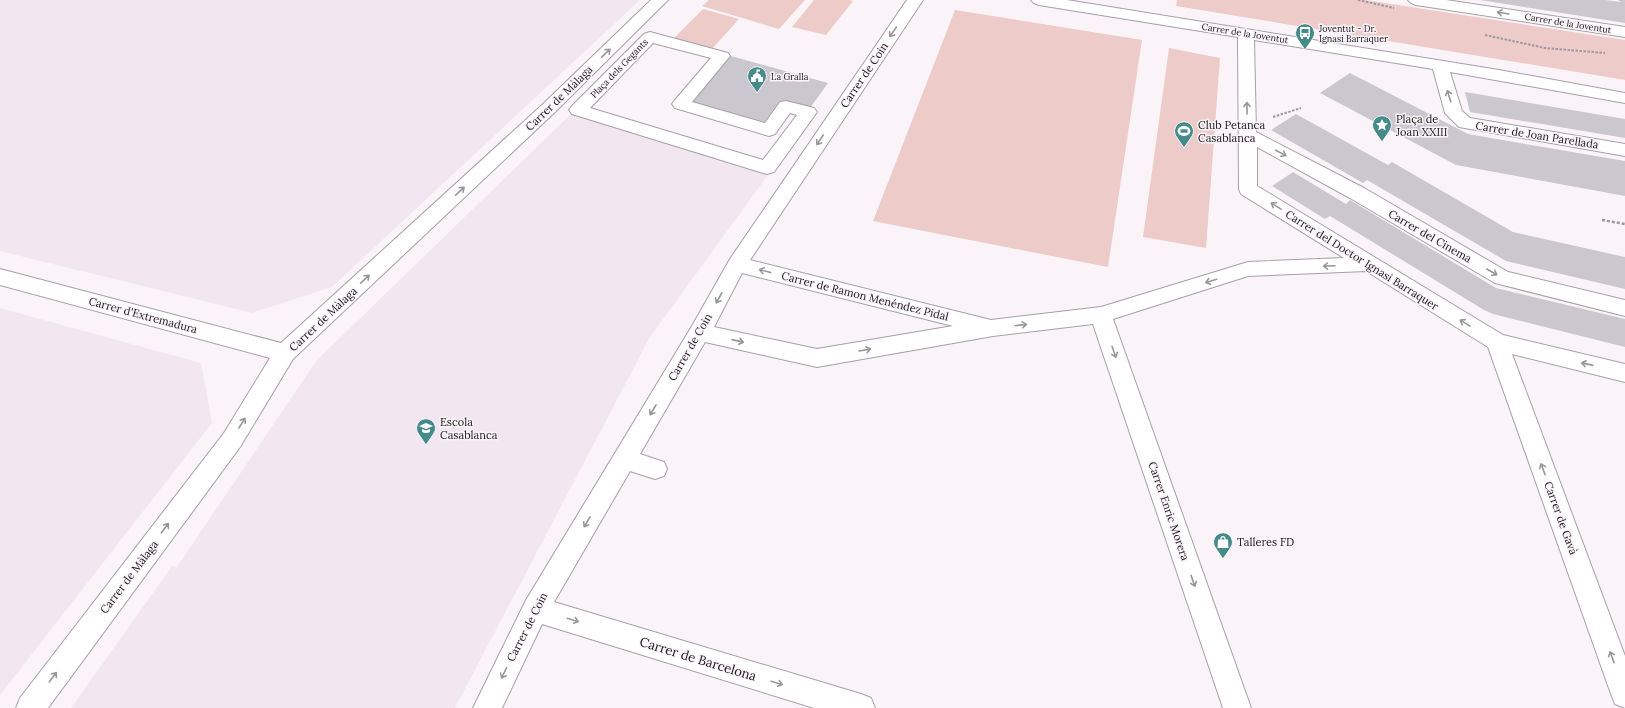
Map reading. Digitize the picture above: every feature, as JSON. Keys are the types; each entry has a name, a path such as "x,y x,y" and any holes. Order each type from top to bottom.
{"street":[{"name":"Carrer de Màlaga","path":"30,708 232,440 285,353 548,109 660,0"},
{"name":"Carrer de Coin","path":"487,708 535,609 700,332 737,264 915,0"},
{"name":"Carrer de la Joventut","path":"1039,0 1126,7 1246,34 1499,75 1625,98"},
{"name":"Carrer de la Joventut","path":"1416,0 1625,32"},
{"name":"Carrer del Doctor Ignasi Barraquer","path":"1246,34 1248,189 1497,342 1625,373"},
{"name":"Plaça dels Gegants","path":"650,37 722,56 681,104 769,130 786,106 808,112 767,168 578,110 650,37"},
{"name":"Carrer de Joan Parellada","path":"1440,66 1454,113 1464,123 1625,150"},
{"name":"Carrer de la Joventut","path":"1499,75 1625,90"},
{"name":"Carrer del Cinema","path":"1247,134 1356,193 1502,278 1625,308"},
{"name":"Carrer de Ramon Menéndez Pidal","path":"737,264 993,328"},
{"name":"Carrer de Ramon Menéndez Pidal","path":"700,332 817,358 993,328 1101,315 1248,269 1368,264"},
{"name":"Carrer d'Extremadura","path":"0,277 285,353"},
{"name":"Carrer Enric Morera","path":"1101,315 1237,708"},
{"name":"Carrer de Gavà","path":"1497,342 1625,694"},
{"path":"624,459 655,469"},
{"name":"Carrer de Barcelona","path":"535,609 861,708"}],"path":[{"path":"1602,220 1625,224"}],"shaded area":[{"path":"0,0 640,0 332,287 252,313 0,251"},
{"path":"709,0 805,0 779,29 702,6"},
{"path":"814,0 853,1 826,35 792,27"},
{"path":"1177,0 1366,0 1625,40 1625,80 1176,6"},
{"path":"703,9 739,19 710,51 672,40"},
{"path":"955,10 1142,40 1108,267 873,221"},
{"name":"Club Petanca Casablanca","path":"1169,48 1220,58 1206,248 1143,237"},
{"name":"Escola Casablanca","path":"575,110 771,171 650,337 455,708 71,708 172,566 177,567 316,361"},
{"path":"0,308 201,363 212,423 0,695"}],"building":[{"path":"1480,0 1605,0 1621,2 1618,0 1625,0 1625,23"},
{"name":"La Gralla","path":"724,54 828,83 808,111 785,104 767,126 685,103"},
{"path":"1350,73 1468,134 1625,161 1625,196 1456,165 1320,93"},
{"path":"1465,92 1625,119 1625,138 1470,112"},
{"path":"1296,114 1388,165 1392,162 1513,232 1625,257 1625,289 1506,261 1367,180 1363,183 1271,130"},
{"path":"1293,172 1346,204 1350,200 1496,288 1625,319 1625,347 1493,314 1484,310 1330,216 1325,219 1272,186"}],"place":[{"name":"Joventut - Dr. Ignasi Barraquer","path":"1305,50"},
{"name":"La Gralla","path":"757,93"},
{"name":"Plaça de Joan XXIII","path":"1382,142"},
{"name":"Club Petanca Casablanca","path":"1184,148"},
{"name":"Escola Casablanca","path":"426,445"},
{"name":"Talleres FD","path":"1223,559"}]}
